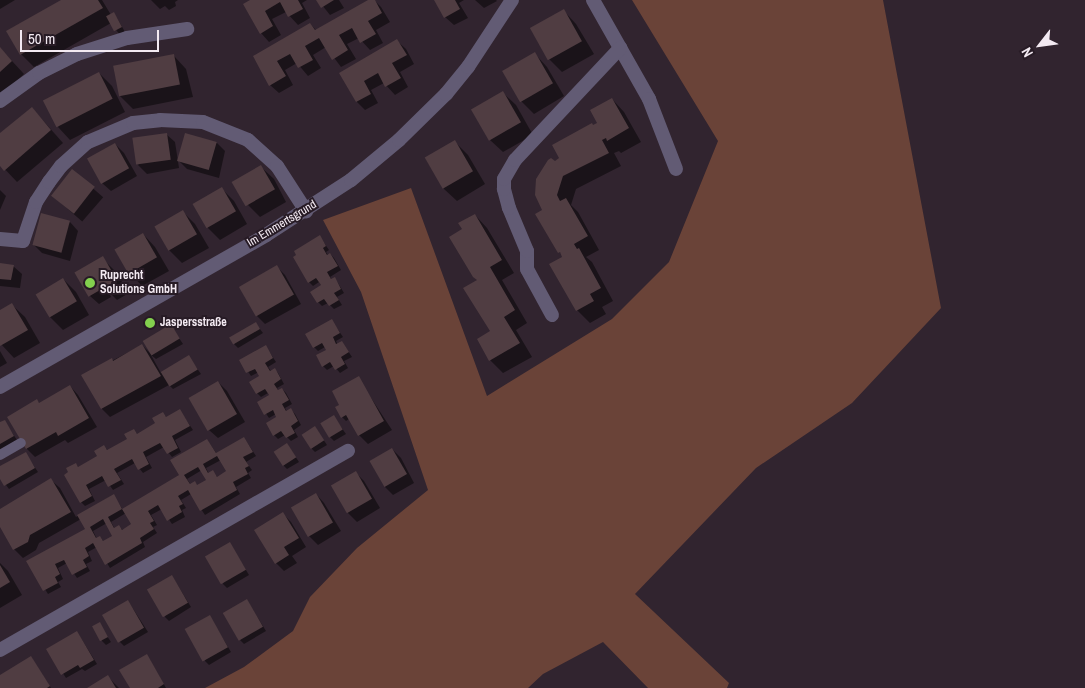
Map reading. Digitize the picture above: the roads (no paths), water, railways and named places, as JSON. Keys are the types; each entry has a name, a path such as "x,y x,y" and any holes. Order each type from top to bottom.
{"street":[{"name":"Im Emmertsgrund","path":"0,387 306,210 375,162 446,94 468,67 512,0"},
{"path":"593,0 649,99 676,169"},
{"path":"0,101 39,73 77,54 127,38 187,30"},
{"path":"552,315 527,270 527,251 509,208 504,189 504,179 515,160 620,48"},
{"path":"0,239 23,241 36,202 49,182 61,166 88,142 133,123 160,120 203,122 248,140 277,166 306,210"},
{"path":"0,650 348,451"}],"lane":[{"path":"0,455 21,443"}],"place":[{"name":"Ruprecht Solutions GmbH","path":"90,283"},
{"name":"Jaspersstraße","path":"150,323"}]}
